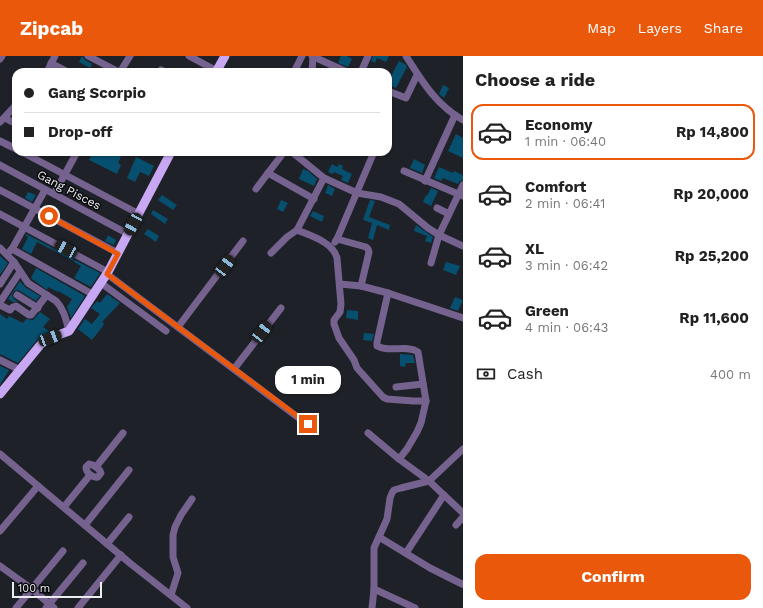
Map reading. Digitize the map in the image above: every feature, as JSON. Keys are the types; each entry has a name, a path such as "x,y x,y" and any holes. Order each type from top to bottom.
{"main road":[{"path":"218,68 225,56"},
{"path":"0,394 41,344 50,338 69,331 101,283 118,254 169,156"}],"street":[{"path":"49,68 55,56"},
{"path":"88,56 111,68"},
{"path":"122,68 130,56"},
{"path":"189,56 209,68"},
{"path":"296,68 302,56"},
{"path":"312,68 312,56 338,68"},
{"path":"363,68 368,56"},
{"path":"406,56 417,75 436,100 463,120"},
{"path":"51,63 60,68"},
{"path":"392,93 406,98 417,75"},
{"path":"12,109 2,120 12,123"},
{"path":"425,181 455,115"},
{"path":"0,141 12,147"},
{"path":"29,156 139,214"},
{"path":"54,194 65,175 73,156"},
{"path":"256,189 281,156"},
{"path":"297,156 324,178 357,193 381,197 399,204 420,222 439,235 463,246"},
{"path":"331,247 337,239 372,156"},
{"name":"Gang Pisces","path":"0,165 128,234"},
{"path":"404,171 461,196"},
{"path":"268,173 314,199"},
{"path":"271,253 296,230 324,178"},
{"path":"431,263 439,235 449,214 461,196 463,185"},
{"path":"0,190 118,254"},
{"path":"9,251 45,190"},
{"path":"437,208 449,214"},
{"path":"0,214 107,273 308,424"},
{"path":"296,230 312,236 331,247 335,252 340,284 341,309 334,320 334,324 357,368 383,397 387,399 426,401"},
{"path":"337,239 366,247 368,249 369,252 361,286"},
{"path":"178,327 243,241"},
{"path":"0,248 9,251 94,294"},
{"path":"9,251 14,262 28,283 60,305 69,331"},
{"path":"0,284 14,262"},
{"path":"20,272 0,304 10,310 16,306 29,315 34,313 47,295"},
{"path":"101,283 166,331"},
{"path":"340,284 361,286 388,293 461,318 463,310"},
{"path":"388,293 377,346 383,348 411,349 417,351 419,355 426,401 419,427 407,449 399,459"},
{"path":"17,295 38,308"},
{"path":"234,369 281,308"},
{"path":"0,360 20,370"},
{"path":"396,387 424,384"},
{"path":"64,507 90,475 86,470 87,465 92,464 96,467 123,433"},
{"path":"368,433 399,459 429,481 463,513"},
{"path":"372,608 374,589 374,548 387,519 392,493 394,490 429,481 463,449"},
{"path":"0,454 107,544 187,608"},
{"path":"86,525 130,470"},
{"path":"0,531 38,486"},
{"path":"406,553 444,495"},
{"path":"168,593 178,573 173,557 173,535 175,527 192,499"},
{"path":"107,544 129,517"},
{"path":"456,525 463,517"},
{"path":"379,537 430,568 462,584"},
{"path":"16,608 63,551"},
{"path":"78,608 121,554"},
{"path":"0,566 32,589 50,607 83,563"},
{"path":"374,589 415,608"}],"building":[{"path":"82,56 85,60 92,64 90,68 79,62"},
{"path":"341,56 347,56 352,59 348,67 338,63"},
{"path":"373,56 389,56 386,62 377,58 375,63 371,61"},
{"path":"399,61 407,67 396,88 392,86 392,74"},
{"path":"443,85 449,88 444,98 439,94"},
{"path":"456,134 463,138 463,158 448,151"},
{"path":"91,156 121,156 118,163 121,165 117,174 89,160"},
{"path":"136,157 154,166 149,176 140,172 135,182 127,178"},
{"path":"414,159 425,165 422,173 410,168"},
{"path":"332,164 337,167 339,164 343,166 342,169 352,174 348,183 341,180 343,176 334,172 333,174 328,172"},
{"path":"439,167 453,173 454,171 463,175 463,180 458,184 443,178 441,181 434,178"},
{"path":"303,169 308,171 317,179 314,186 299,179"},
{"path":"328,185 335,189 332,196 325,193"},
{"path":"431,188 438,191 431,206 423,202"},
{"path":"28,192 36,195 32,202 25,198"},
{"path":"162,195 177,205 173,210 158,200"},
{"path":"281,200 288,203 283,212 277,209"},
{"path":"370,200 375,201 369,217 390,225 389,230 377,225 373,240 368,238 372,223 363,220"},
{"path":"153,210 168,219 165,224 151,214"},
{"path":"313,211 324,216 322,222 310,216"},
{"path":"416,225 433,237 431,243 425,241 427,236 414,231"},
{"path":"148,229 159,236 156,242 144,234"},
{"path":"26,234 74,259 73,261 37,242 31,254 22,249 28,237 25,235"},
{"path":"108,235 116,240 114,245 105,241"},
{"path":"0,256 8,263 0,275"},
{"path":"75,260 100,273 91,287 74,278 81,266 74,262"},
{"path":"446,262 460,266 456,275 443,270"},
{"path":"36,268 85,296 71,318 67,307 72,299 48,287 47,290 32,279 31,278"},
{"path":"20,281 25,287 40,296 36,301 18,290 14,291 12,295 18,302 13,302 8,299"},
{"path":"107,294 120,303 102,322 104,323 103,326 92,340 78,329 85,319 92,324 100,314 91,308 97,301 100,303"},
{"path":"455,297 463,300 458,311 450,308"},
{"path":"347,310 358,311 358,320 346,318"},
{"path":"40,312 50,319 43,327 49,331 37,340 18,363 0,354 0,314 7,319 9,316 23,323 26,319 33,320"},
{"path":"364,333 374,334 372,341 363,340"},
{"path":"400,354 413,355 415,363 406,363 405,367 400,366"},
{"path":"0,366 9,370 0,385"}],"route":[{"path":"49,216 118,254 107,274 308,424"}]}
